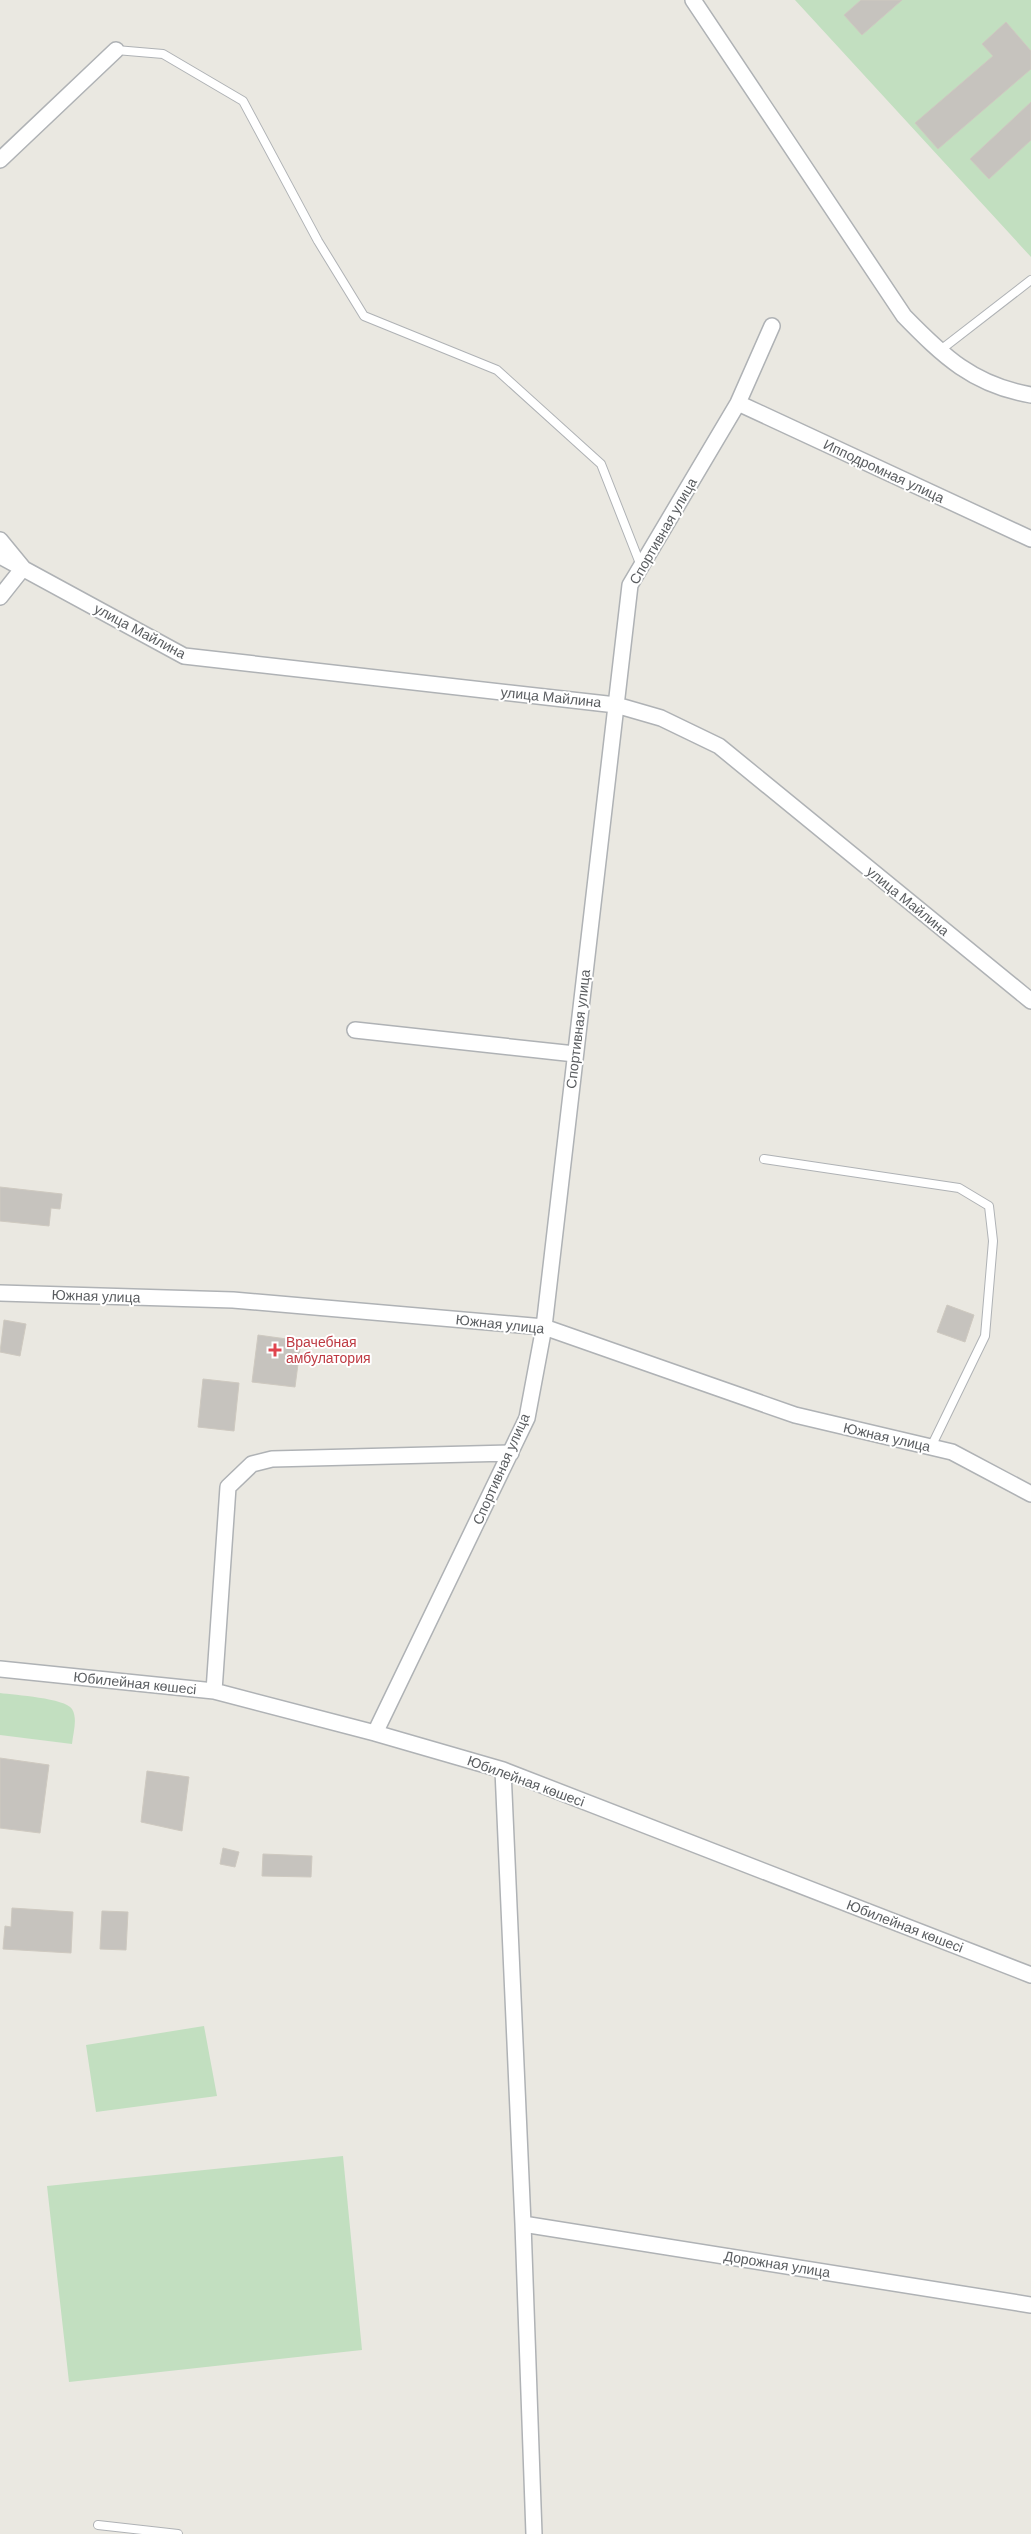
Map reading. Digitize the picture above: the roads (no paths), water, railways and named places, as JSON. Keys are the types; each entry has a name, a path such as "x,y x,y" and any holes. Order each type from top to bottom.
{"street":[{"path":"693,0 904,316 938,352 972,375 1010,391 1031,394"},
{"path":"0,160 116,50"},
{"name":"Спортивная улица","path":"375,1733 527,1418 544,1327 630,585 738,403 772,326"},
{"name":"Ипподромная улица","path":"738,403 1031,539"},
{"path":"0,540 24,568 0,597"},
{"name":"улица Майлина","path":"0,556 184,656 616,705 661,718 719,746 1031,1001"},
{"path":"355,1030 575,1054"},
{"name":"Южная улица","path":"0,1292 233,1300 544,1327 796,1415 952,1452 1031,1494"},
{"path":"214,1691 228,1487 252,1464 272,1459 511,1453"},
{"name":"Юбилейная көшесі","path":"0,1669 214,1691 375,1733 503,1770 1031,1975"},
{"path":"503,1770 523,2224 534,2534"},
{"name":"Дорожная улица","path":"523,2224 1031,2305"}],"lane":[{"path":"116,50 163,54 243,101 318,241 364,316 497,370 601,464 641,566"},
{"path":"938,352 1031,280"},
{"path":"764,1159 959,1188 989,1206 993,1241 985,1336 930,1447"},
{"path":"98,2525 178,2534"}],"place":[{"name":"Врачебная амбулатория","path":"275,1350"}]}
